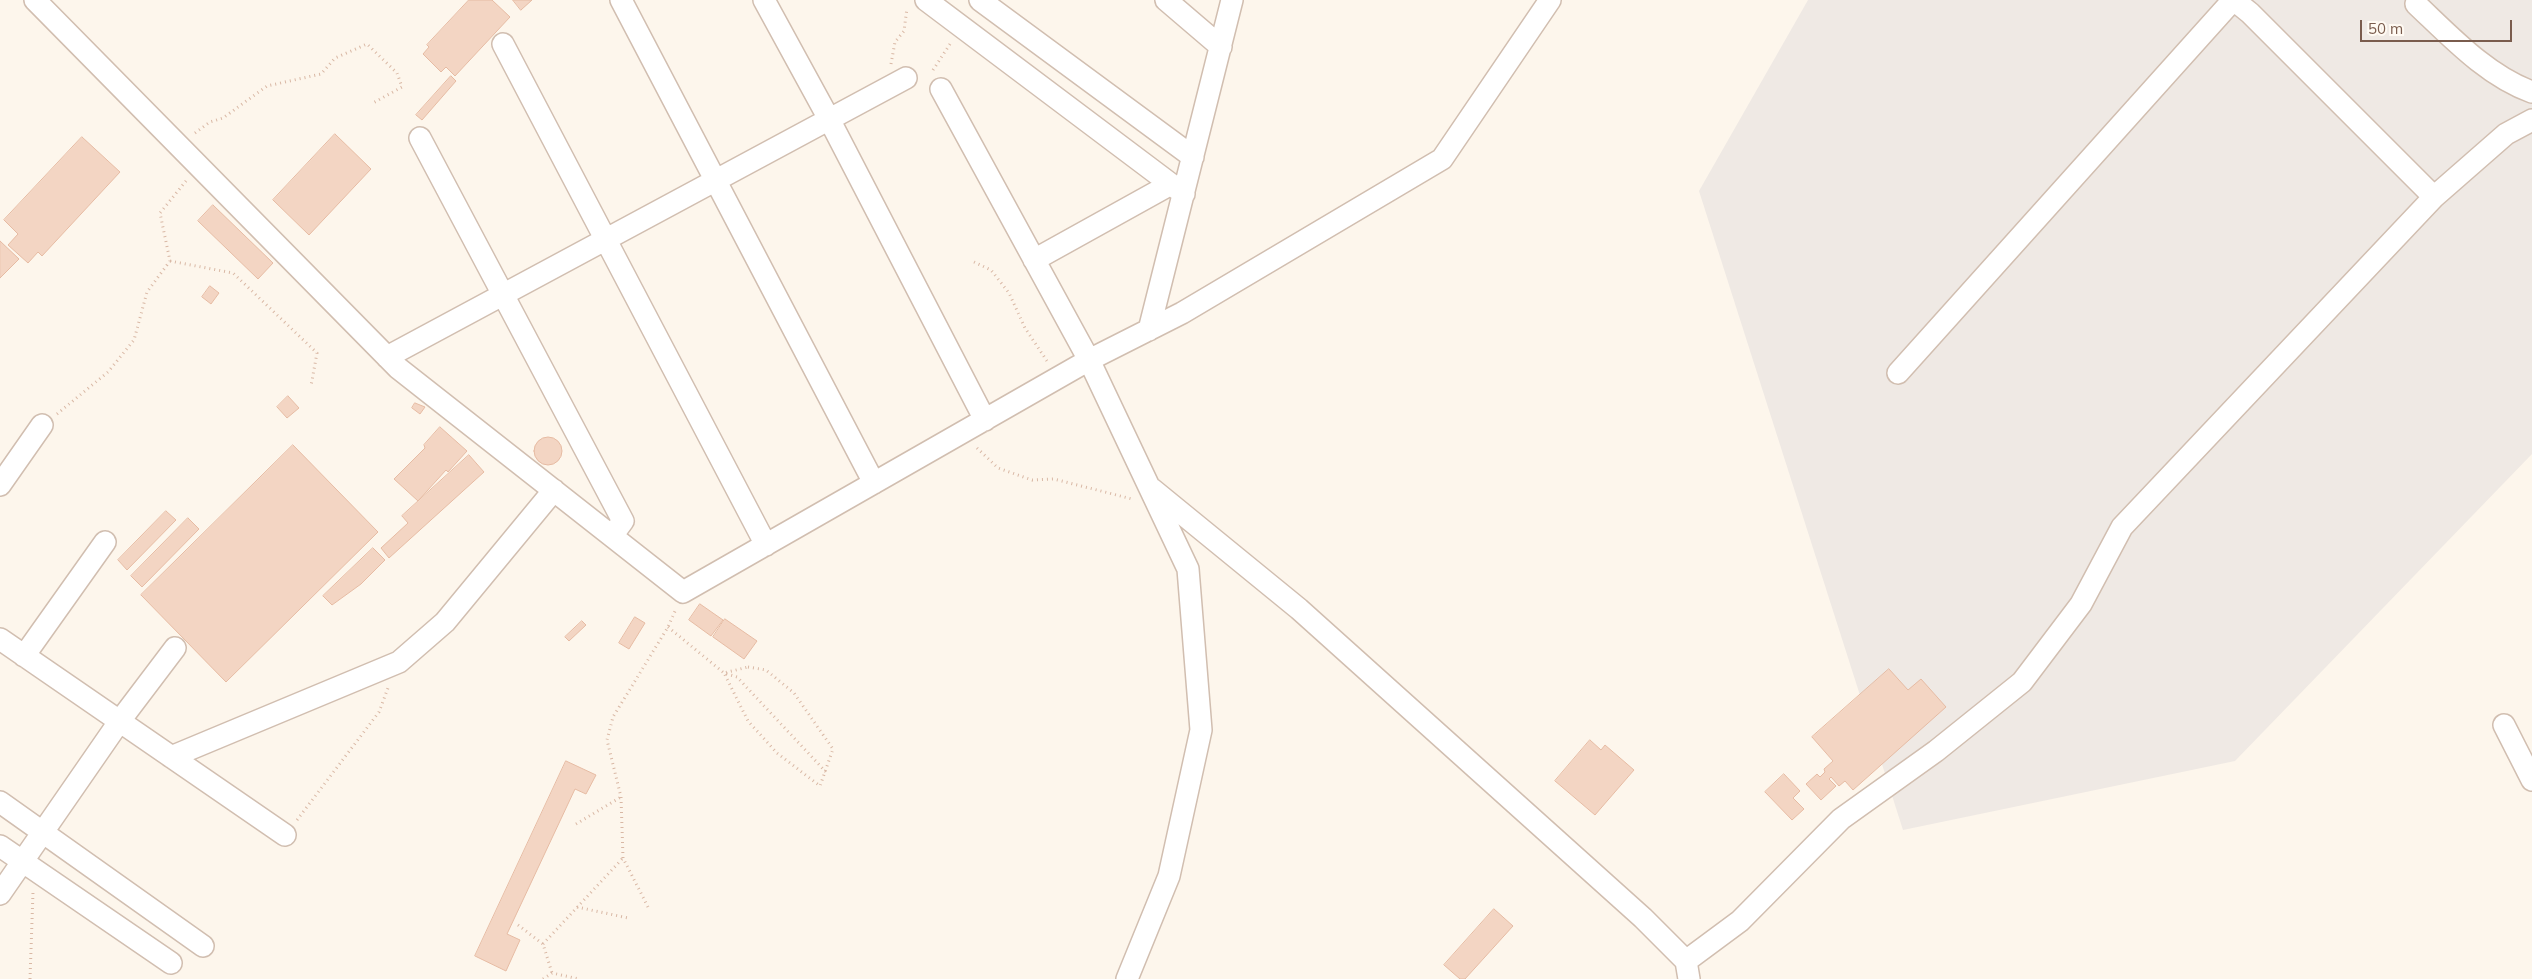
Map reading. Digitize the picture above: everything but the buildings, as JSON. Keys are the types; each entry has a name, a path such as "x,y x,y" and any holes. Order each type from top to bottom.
{"street":[{"path":"35,0 398,368 683,592 1089,360 1182,313 1442,159 1550,0"},
{"path":"621,0 874,483"},
{"path":"764,0 829,120 978,424"},
{"path":"926,0 1178,189"},
{"path":"980,0 1193,157"},
{"path":"1166,0 1221,47"},
{"path":"1148,330 1178,189 1193,157 1232,0"},
{"path":"1898,373 2233,0 2250,12 2434,197"},
{"path":"2416,4 2448,35 2489,68 2532,92"},
{"path":"503,44 766,545"},
{"path":"387,357 898,82"},
{"path":"941,89 1089,360 1188,569 1201,730 1169,876 1127,979"},
{"path":"1148,485 1299,609 1643,918 1687,970 1740,921 1841,819 1936,751 2022,682 2081,604 2122,526 2434,197 2506,134 2532,120"},
{"path":"420,138 623,521 612,536"},
{"path":"1034,260 1178,189"},
{"path":"0,485 42,425"},
{"path":"170,757 399,662 445,622 554,490"},
{"path":"24,656 105,542"},
{"path":"0,638 285,835"},
{"path":"0,894 30,867 43,832 120,722 175,648"},
{"path":"2504,725 2532,780"},
{"path":"0,802 204,946"},
{"path":"0,846 171,963"}],"path":[{"path":"908,0 904,30 896,42 889,76 898,82 932,72 962,27"},
{"path":"179,146 210,122 223,118 267,86 321,74 335,58 367,44 397,73 402,87 373,103"},
{"path":"42,425 73,403 108,372 134,340 147,292 170,261 160,213 199,166"},
{"path":"170,261 233,272 317,353 311,386"},
{"path":"974,262 991,270 1009,293 1025,328 1056,379"},
{"path":"978,424 978,450 998,468 1032,480 1054,478 1158,506"},
{"path":"648,907 622,858 621,798 607,740 613,717 668,627 724,673 736,677 826,772"},
{"path":"285,835 379,712 399,662"},
{"path":"748,667 766,670 794,693 833,749 820,786 777,753 748,721 724,673 748,667"},
{"path":"576,824 621,798"},
{"path":"543,944 622,858"},
{"path":"30,867 33,895 30,979"},
{"path":"576,907 628,918"},
{"path":"518,925 543,944 552,973"},
{"path":"543,979 552,973 579,979"}],"shaded area":[{"path":"1808,0 2532,0 2532,454 2235,761 1903,830 1699,191"}]}
